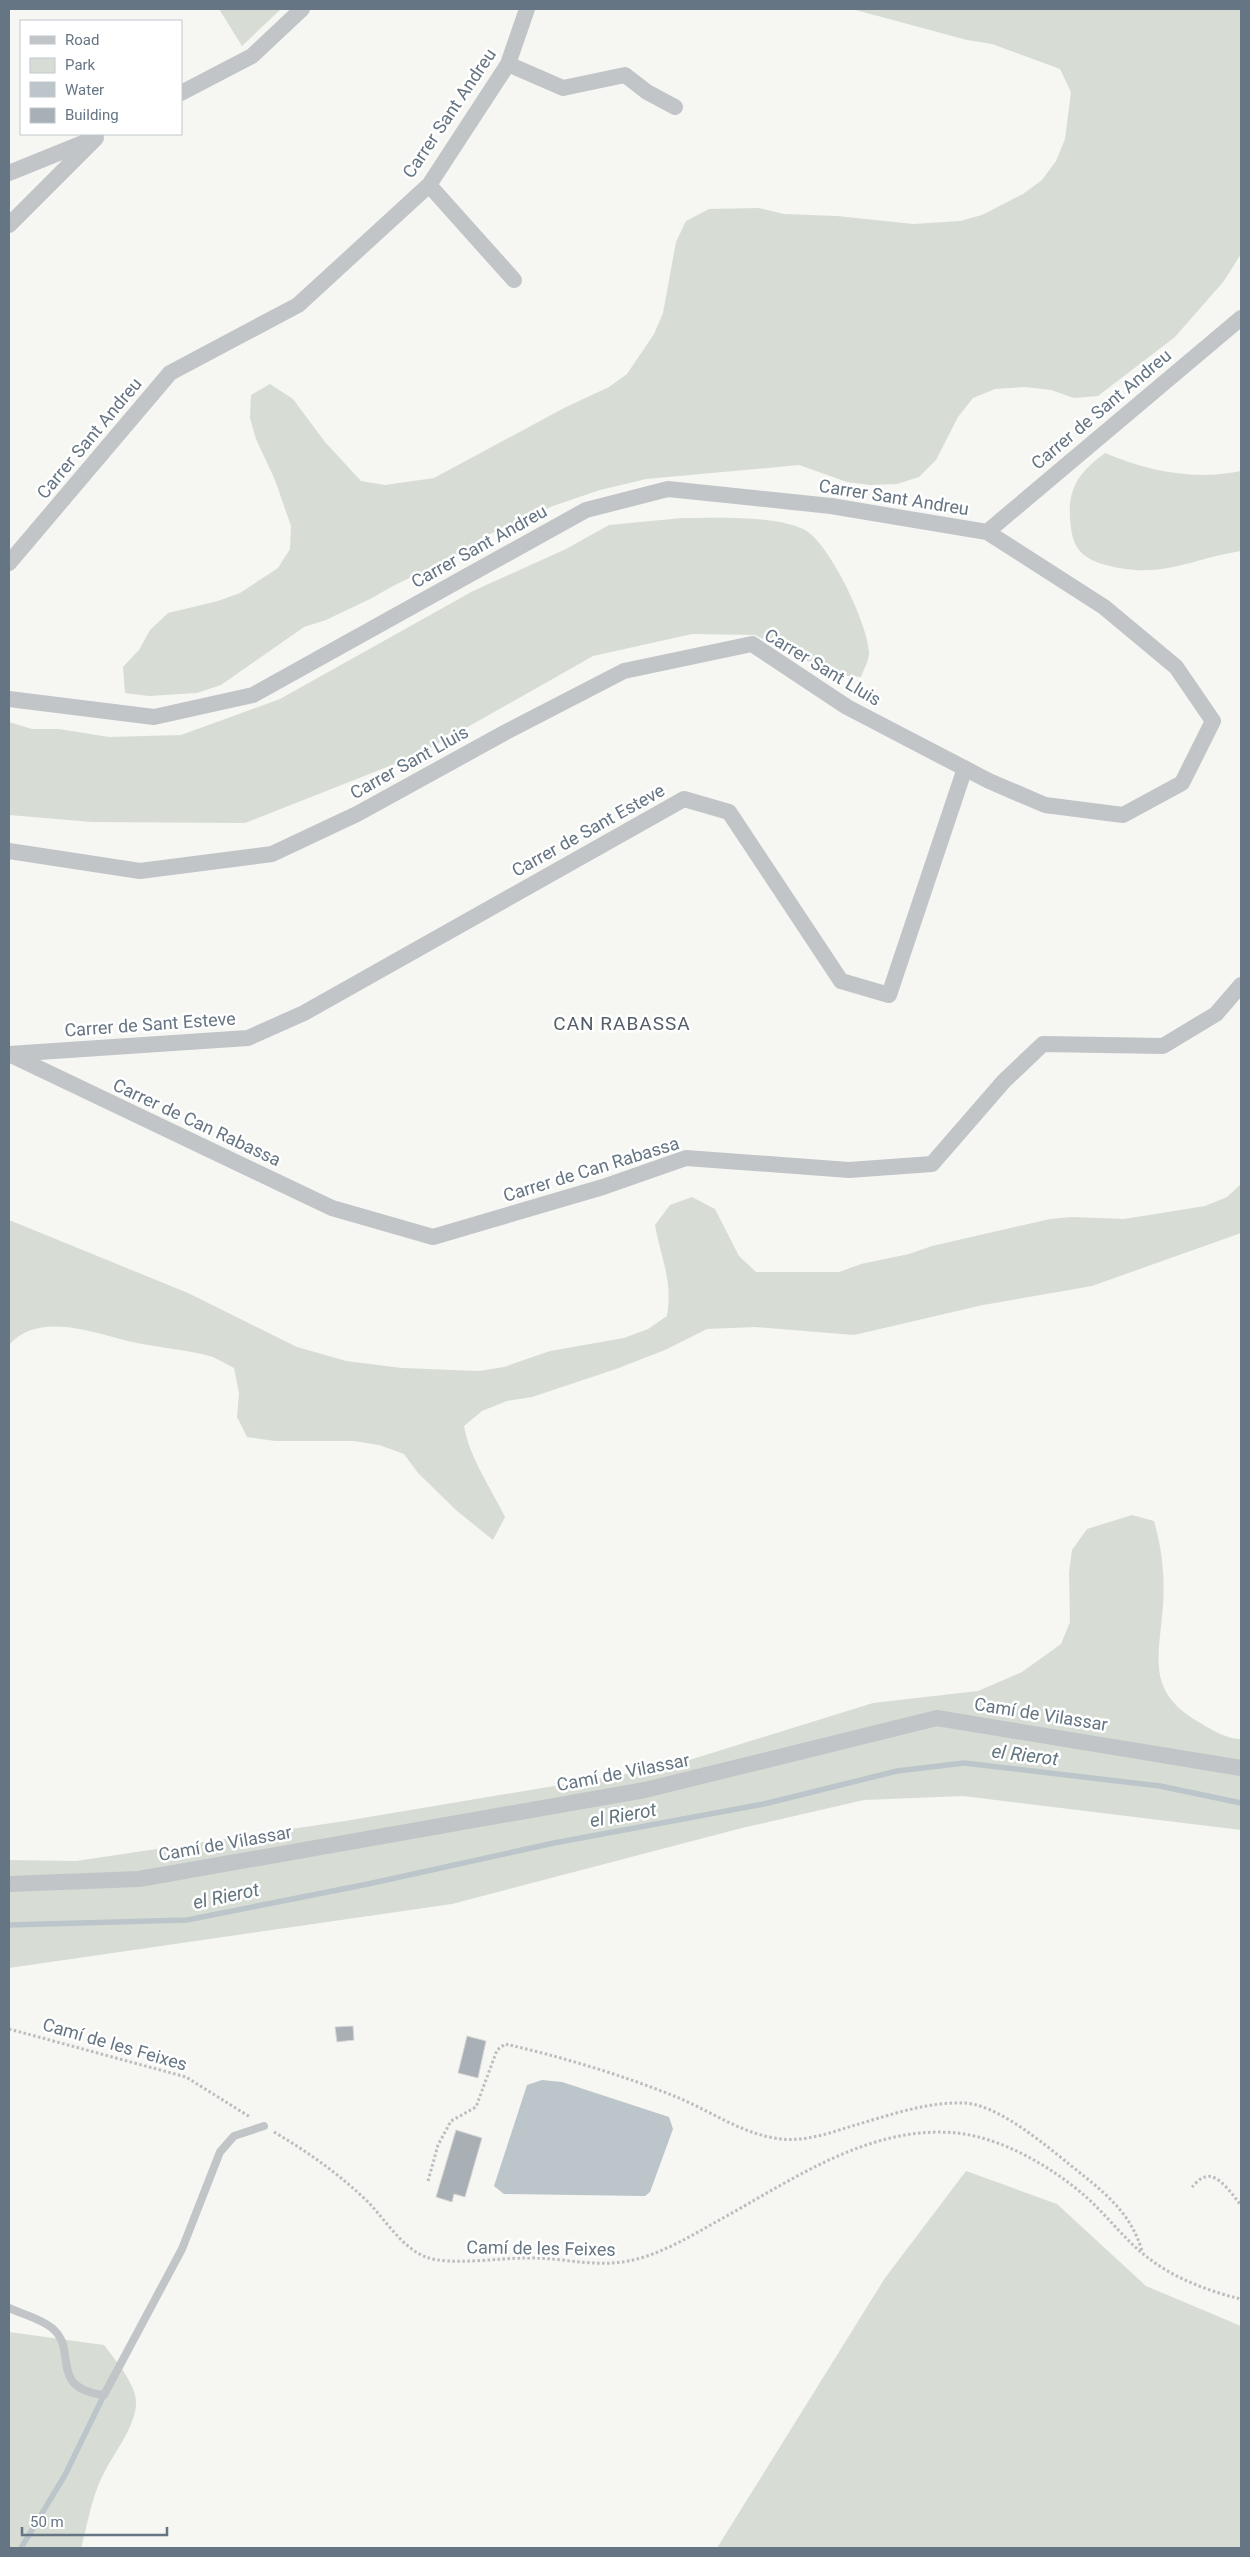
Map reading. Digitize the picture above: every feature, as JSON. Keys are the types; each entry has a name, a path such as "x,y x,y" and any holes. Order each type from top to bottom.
{"street":[{"path":"182,92 252,56 302,9"},
{"name":"Carrer Sant Andreu","path":"9,563 170,373 298,305 429,185 508,64 527,9"},
{"path":"508,64 563,88 625,75 647,92 675,107"},
{"path":"9,173 100,136"},
{"path":"9,225 100,136"},
{"path":"429,185 514,280"},
{"name":"Carrer de Sant Andreu","path":"987,532 1241,318"},
{"name":"Carrer Sant Andreu","path":"9,699 154,717 253,695 586,510 668,489 831,506 987,532"},
{"name":"Carrer Sant Lluis","path":"9,851 140,871 272,854 357,814 506,732 624,671 752,644 847,707 965,768 1045,805 1123,815 1182,783 1213,721 1176,667 1104,607 987,532"},
{"name":"Carrer de Sant Esteve","path":"9,1054 248,1038 304,1013 684,799 729,812 841,981 889,996 965,768"},
{"name":"Carrer de Can Rabassa","path":"9,1054 332,1208 433,1238 602,1187 686,1158 849,1170 932,1164 1004,1081 1043,1044 1163,1046 1216,1014 1241,985"},
{"name":"Camí de Vilassar","path":"9,1884 139,1879 636,1792 938,1718 1241,1768"}],"lane":[{"path":"9,2308 53,2328 61,2341 68,2374 75,2384 89,2393 104,2395 182,2249 220,2152 234,2136 264,2126"}],"path":[{"name":"Camí de les Feixes","path":"9,2029 186,2077 299,2146 337,2174 407,2244 418,2253 435,2260 538,2258 606,2265 626,2262 669,2248 841,2155 884,2140 926,2133 972,2136 1023,2155 1056,2174 1084,2195 1152,2261 1189,2282 1241,2299"},
{"path":"428,2181 438,2145 451,2121 476,2107 497,2050 504,2044 533,2050 674,2095 746,2130 774,2138 799,2140 888,2115 929,2106 963,2103 987,2108 1016,2125 1057,2154 1102,2190 1125,2214 1136,2232 1142,2252"},
{"path":"1192,2186 1205,2177 1212,2177 1225,2186 1241,2205"}],"green space":[{"path":"219,9 281,9 242,46"},
{"path":"852,9 1241,9 1241,254 1224,281 1175,337 1098,396 1074,398 1051,390 1025,387 995,389 973,398 958,417 936,460 919,477 897,484 870,485 847,482 799,465 646,479 600,490 553,506 488,535 467,550 372,598 326,620 304,627 221,685 197,693 149,696 125,693 123,667 139,650 150,630 168,613 218,601 240,593 278,568 290,549 291,526 275,480 256,439 250,418 251,395 270,384 293,399 325,442 361,481 385,485 434,478 566,407 609,387 627,374 654,334 663,313 676,242 686,221 709,209 759,208 784,214 837,216 913,224 960,221 982,215 1023,194 1042,180 1056,161 1065,139 1071,92 1060,69 992,44 967,40"},
{"path":"1105,453 1138,465 1172,473 1206,475 1241,471 1241,551 1175,567 1143,570 1106,565 1084,555 1075,544 1071,529 1071,497 1082,474"},
{"path":"682,518 744,518 776,521 803,529 813,537 835,565 862,622 869,654 861,677 836,675 755,635 692,634 593,656 420,754 245,823 92,822 9,815 9,722 32,729 59,729 109,737 181,735 280,699 473,591 566,549 609,525"},
{"path":"1241,1184 1241,1233 1092,1286 983,1305 854,1335 755,1327 707,1329 665,1350 616,1369 532,1397 507,1401 482,1411 464,1426 475,1461 505,1517 493,1540 457,1511 418,1473 404,1454 379,1445 354,1441 275,1441 247,1437 237,1417 239,1393 234,1368 213,1357 137,1343 88,1331 53,1326 37,1328 22,1334 9,1345 9,1220 188,1293 297,1347 346,1361 402,1368 479,1371 504,1367 550,1351 624,1338 648,1329 667,1316 668,1291 666,1270 655,1225 670,1205 692,1197 715,1209 739,1256 756,1272 839,1272 861,1264 909,1254 932,1246 1050,1219 1072,1217 1124,1219 1205,1206 1227,1197"},
{"path":"1132,1515 1154,1521 1159,1542 1164,1584 1159,1658 1160,1673 1164,1687 1171,1700 1184,1712 1216,1732 1231,1738 1241,1739 1241,1830 963,1796 864,1800 742,1828 452,1904 9,1968 9,1860 76,1861 345,1821 667,1767 873,1703 978,1691 1022,1672 1061,1644 1070,1622 1069,1572 1072,1550 1087,1529"},
{"path":"966,2171 1057,2204 1146,2286 1241,2326 1241,2548 717,2548 885,2278"},
{"path":"9,2332 104,2345 130,2382 136,2398 135,2414 132,2422 97,2489 81,2548 9,2548"}],"water":[{"path":"542,2080 562,2082 669,2117 673,2129 650,2192 645,2196 504,2194 494,2186 527,2085"}],"building":[{"path":"353,2026 354,2040 337,2042 335,2027"},
{"path":"467,2036 486,2041 478,2078 458,2073"},
{"path":"456,2130 482,2138 465,2197 454,2194 452,2202 436,2197"}],"waterway":[{"name":"el Rierot","path":"9,1925 187,1920 368,1884 554,1843 764,1804 897,1771 964,1763 1160,1786 1241,1803"},
{"path":"21,2548 65,2475 104,2395"}],"district":[{"name":"CAN RABASSA","path":"622,1023"}]}
